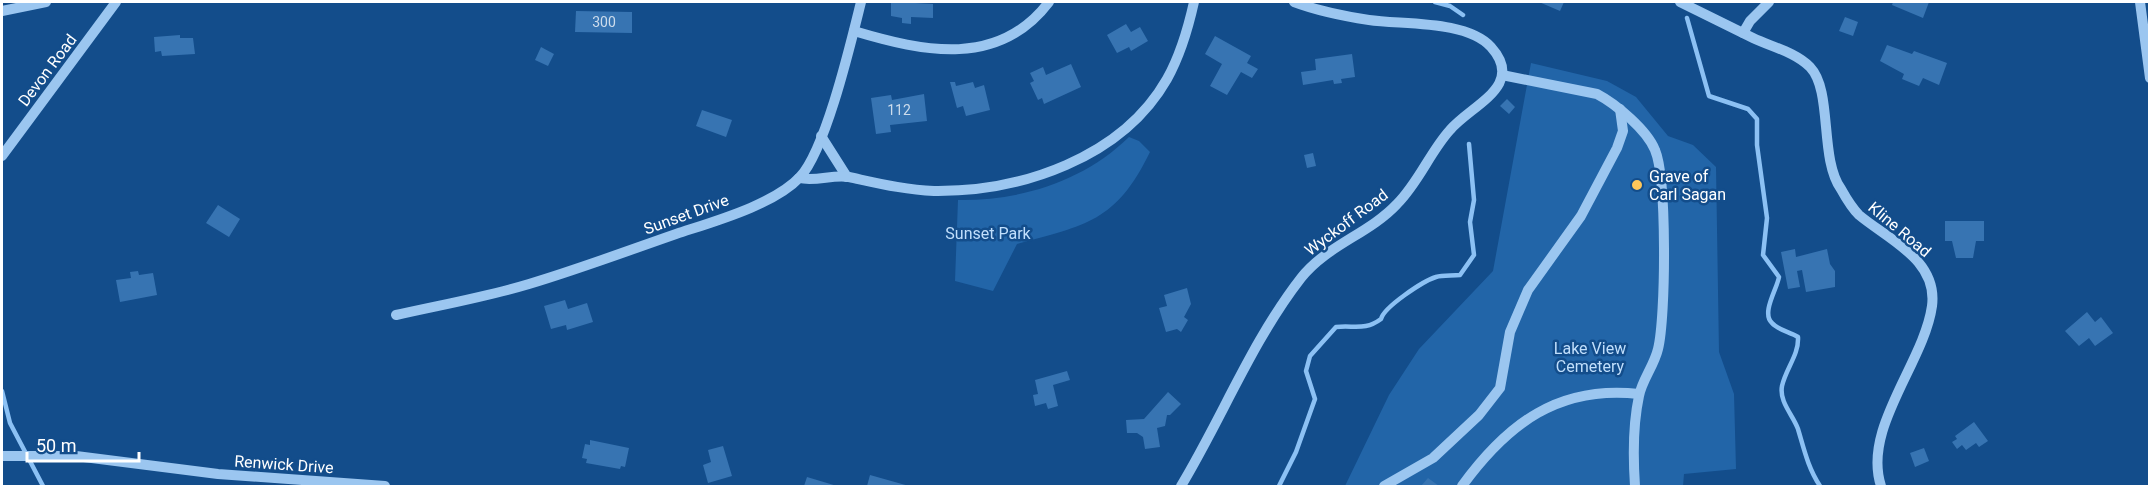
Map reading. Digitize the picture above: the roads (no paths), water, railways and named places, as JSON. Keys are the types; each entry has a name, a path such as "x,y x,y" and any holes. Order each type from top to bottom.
{"street":[{"path":"2,11 46,2"},
{"name":"Devon Road","path":"2,156 116,2"},
{"name":"Sunset Drive","path":"396,315 528,285 701,226 775,194 799,178 816,151 822,136 861,2"},
{"path":"854,31 919,48 955,49 999,41 1015,35 1029,25 1050,2"},
{"path":"799,178 814,181 847,177 913,189 967,190 1019,182 1070,163 1127,126 1160,90 1182,48 1194,2"},
{"path":"1294,2 1350,17 1442,27 1471,34 1490,46 1500,63 1502,75 1597,94 1620,108 1651,142 1657,152 1663,207 1662,315 1658,349 1639,394 1634,464 1635,486"},
{"name":"Kline Road","path":"1680,2 1800,59 1817,76 1830,158 1838,185 1857,213 1922,265 1931,284 1932,305 1924,334 1878,446 1877,471 1881,486"},
{"path":"1743,33 1769,2"},
{"path":"2140,2 2150,78"},
{"name":"Wyckoff Road","path":"1181,486 1269,326 1302,278 1329,252 1398,204 1448,131 1495,91 1502,75"},
{"path":"1384,486 1433,458 1479,415 1500,388 1510,332 1524,300 1546,263 1581,216 1617,148 1623,131 1620,108"},
{"path":"822,136 847,177"},
{"path":"1462,486 1482,459 1516,429 1551,405 1590,393 1610,391 1639,394"},
{"name":"Renwick Drive","path":"2,456 76,456 218,474 385,486"}],"waterway":[{"path":"1435,2 1450,6 1463,15"},
{"path":"1687,18 1709,96 1748,109 1757,119 1757,145 1767,218 1763,255 1779,277 1769,307 1769,319 1777,327 1798,337 1798,344 1786,373 1782,392 1798,429 1809,465 1820,486"},
{"path":"1279,486 1296,452 1315,399 1306,371 1310,356 1336,327 1364,326 1375,323 1396,301 1430,279 1460,275 1474,255 1470,222 1474,200 1469,144"},
{"path":"2,391 10,423 43,486"}],"place":[{"name":"Grave of Carl Sagan","path":"1637,185"}],"park label":[{"name":"Sunset Park","path":"988,233"},
{"name":"Lake View Cemetery","path":"1590,357"}]}
